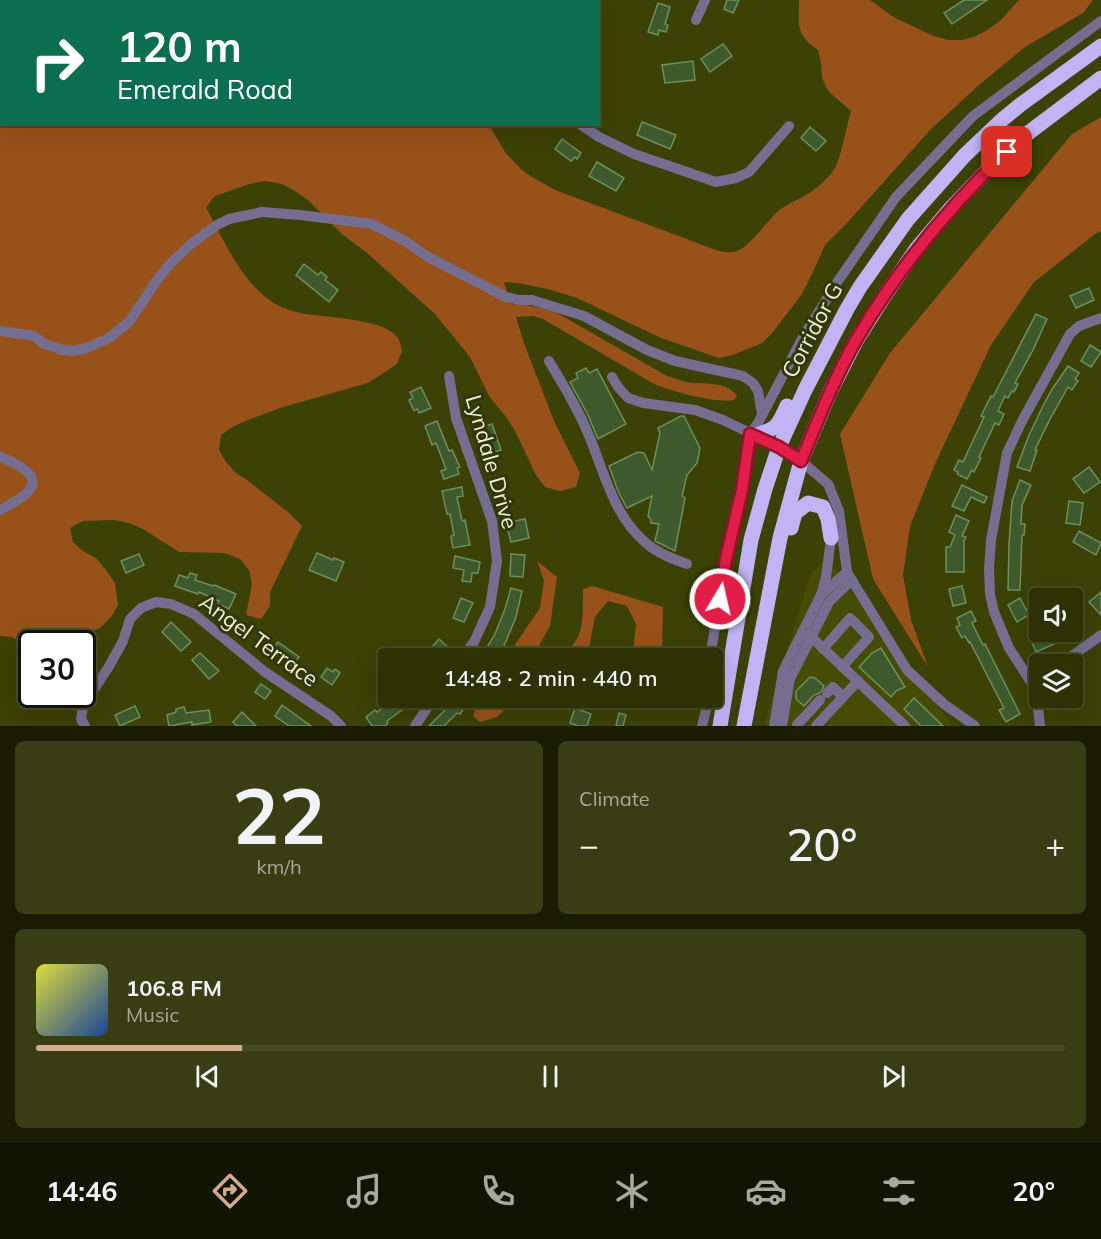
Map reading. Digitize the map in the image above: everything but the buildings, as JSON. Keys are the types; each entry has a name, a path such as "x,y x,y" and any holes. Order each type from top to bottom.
{"highway":[{"name":"Corridor G","path":"720,726 751,540 765,489 779,447 805,390 847,309 908,219 965,155 1020,105 1101,46"},
{"name":"Corridor G","path":"744,726 780,538 801,461 830,392 856,341 917,248 950,209 1019,140 1101,78"},
{"path":"752,435 773,430 782,419 799,379 827,334 847,309"},
{"path":"764,620 795,513 808,503 823,507 828,519 831,538"}],"street":[{"path":"696,20 705,0"},
{"path":"712,648 726,559 752,435 808,327 837,280 896,197 973,116 1101,21"},
{"path":"583,126 599,137 634,154 716,182 736,178 749,172 789,126"},
{"path":"0,331 34,336 44,344 63,350 73,351 87,348 109,338 129,322 170,264 191,244 217,225 229,219 262,212 300,215 372,224 405,241 428,257 506,297 532,300 584,316 647,350 675,361 743,376 759,391 762,414"},
{"path":"1029,672 1010,648 994,612 990,594 991,540 1007,453 1070,334 1079,326 1101,318"},
{"path":"549,361 576,407 591,439 612,497 632,529 646,544 663,555 687,564"},
{"name":"Lyndale Drive","path":"450,376 456,418 492,521 497,561 490,608 470,648"},
{"path":"612,377 628,398 643,403 695,410 723,420 779,447 801,461 828,484 839,511 849,576 907,670 944,704 975,726"},
{"path":"0,456 23,468 32,481 32,488 28,494 0,510"},
{"path":"782,726 790,679 808,634 826,577 834,499"},
{"path":"821,595 849,576"},
{"path":"774,726 783,671 849,576"},
{"name":"Angel Terrace","path":"85,726 81,719 83,706 123,641 130,619 141,608 156,602 171,604 194,614 266,672 331,716 341,726"},
{"path":"823,649 850,618 869,637 842,667"},
{"path":"808,634 905,726"},
{"path":"1075,654 1101,635"},
{"path":"816,726 858,681"},
{"path":"798,726 833,687 843,697"},
{"path":"415,726 427,708"},
{"path":"702,726 706,708"},
{"path":"1038,708 1040,726"}],"shaded area":[{"path":"799,0 870,0 895,18 934,36 948,40 961,40 974,37 989,29 1001,20 1019,0 1093,0 1083,13 1025,47 931,129 825,245 802,294 762,343 719,358 661,338 577,298 548,289 504,282 511,304 557,313 667,376 686,382 721,385 737,396 734,400 717,400 662,387 543,319 533,316 516,317 554,421 580,473 576,487 560,491 545,487 536,475 515,431 489,396 470,357 435,314 366,252 343,235 308,200 282,184 265,181 215,196 206,207 226,246 260,293 274,303 294,311 368,323 391,331 399,339 402,351 397,364 368,383 283,407 234,426 221,435 219,450 226,462 236,473 288,512 302,526 270,592 270,606 261,619 246,615 252,584 249,570 240,559 225,553 179,552 143,529 129,523 114,520 83,521 70,528 73,542 96,558 115,583 118,605 111,617 95,630 18,630 18,640 0,636 0,126 490,126 505,152 516,164 527,174 555,190 708,247 732,252 747,245 779,210 808,194 825,180 835,168 842,149 851,111 828,91 822,78 818,50 805,39 800,29"},
{"path":"1101,117 1101,231 1034,282 991,345 935,464 910,526 903,575 911,620 928,667 873,579 840,434 890,353 1072,134"},
{"path":"826,559 875,611 952,726 765,726 810,576"},
{"path":"537,561 557,577 550,626 538,648 513,648 540,608 544,581"},
{"path":"592,586 663,607 662,648 633,648 636,624 627,606 608,601 595,617 588,648 569,648 581,629 583,589"},
{"path":"476,708 506,708 497,717 480,722 473,716"}],"route":[{"path":"720,599 726,559 742,490 750,434 779,447 801,461 847,358 885,295 917,248 950,209 1007,152"}]}
